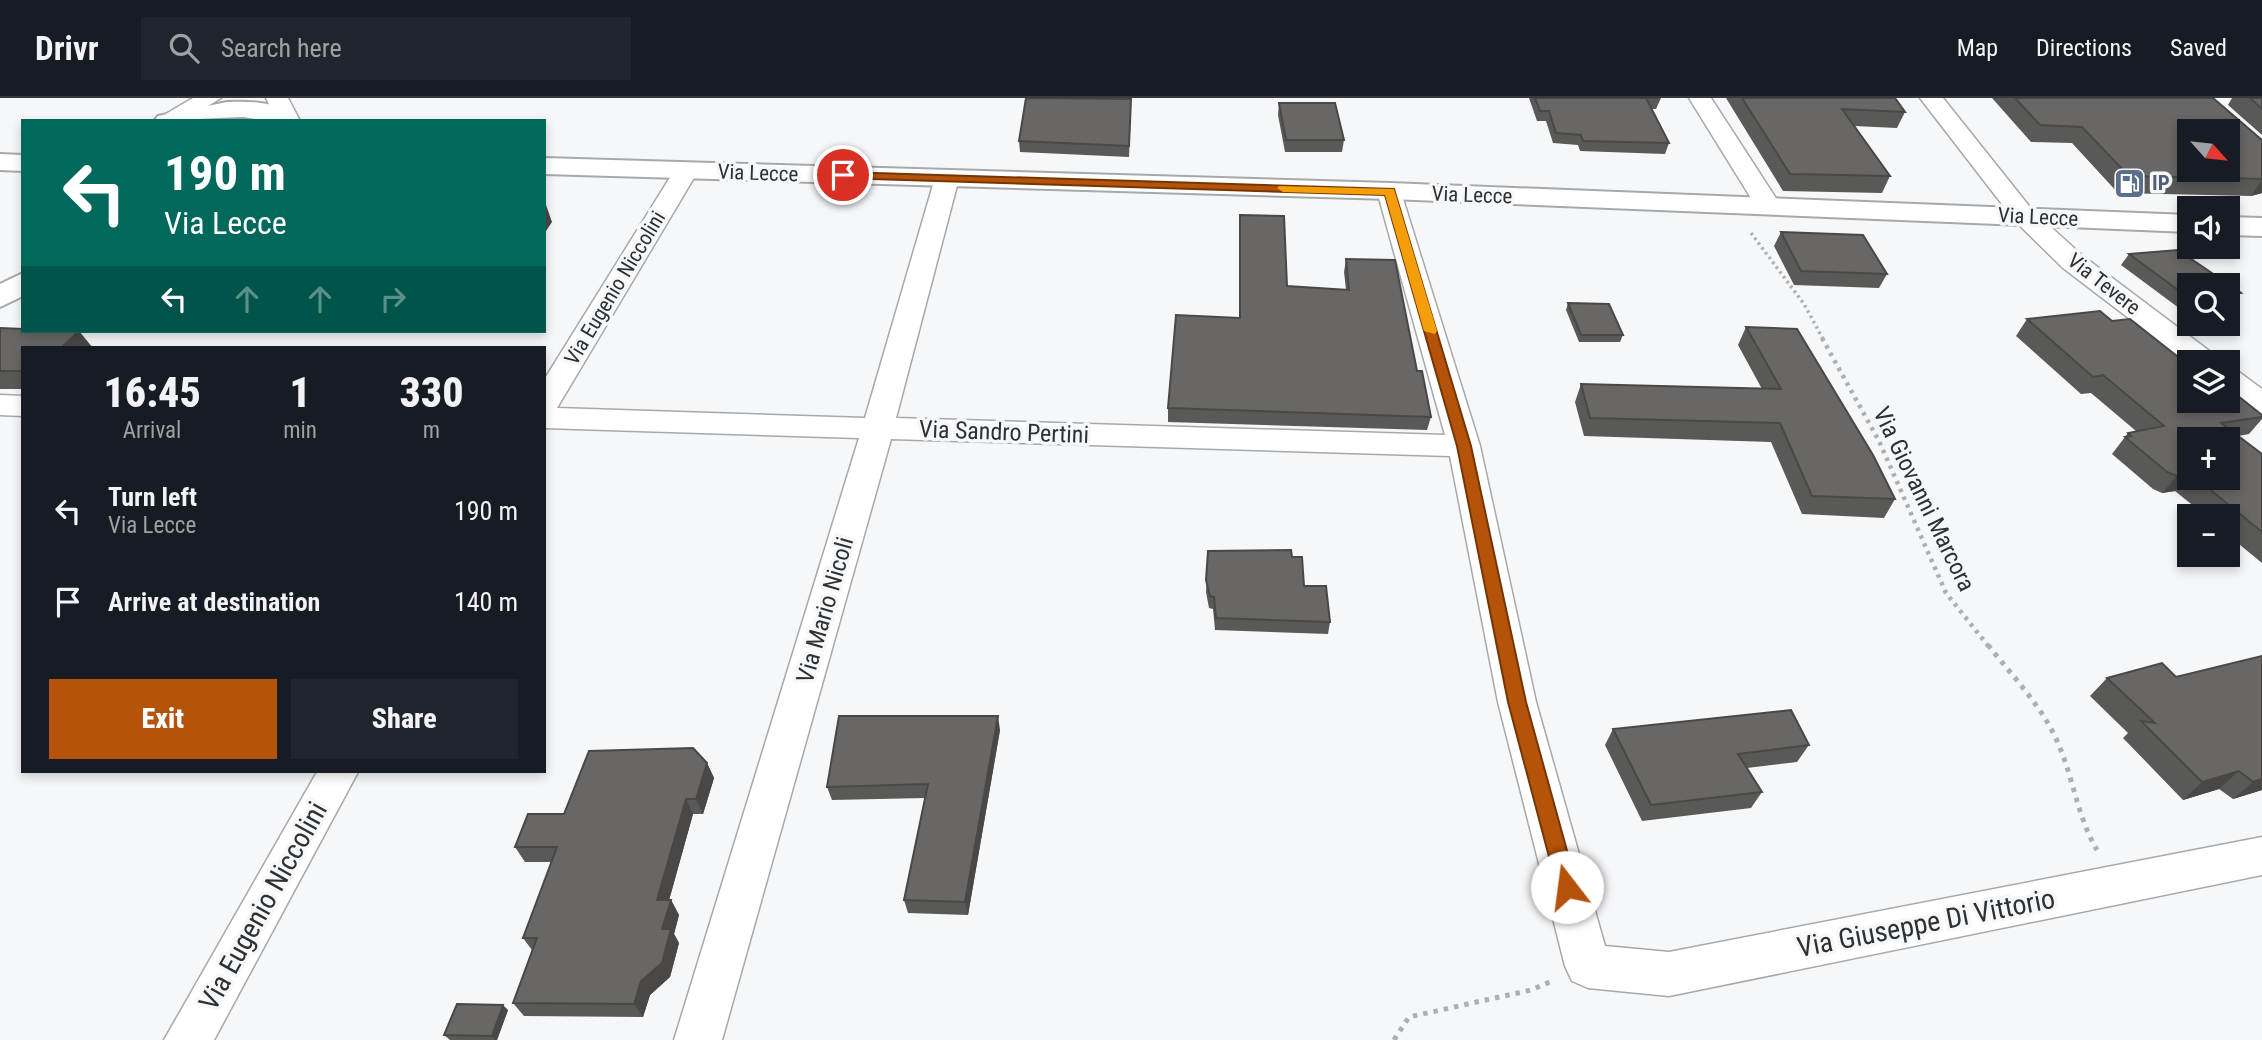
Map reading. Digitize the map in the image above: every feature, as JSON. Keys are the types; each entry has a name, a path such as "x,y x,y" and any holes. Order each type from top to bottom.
{"street":[{"path":"170,119 210,98"},
{"path":"277,98 287,119"},
{"path":"1700,98 1768,206"},
{"name":"Via Tevere","path":"1931,98 2025,216 2073,262 2190,350"},
{"path":"174,119 195,114 254,110 284,119"},
{"path":"0,149 21,150"},
{"path":"0,162 21,163"},
{"name":"Via Lecce","path":"546,166 1390,191 2177,223"},
{"name":"Via Eugenio Niccolini","path":"546,401 686,170"},
{"name":"Via Mario Nicoli","path":"698,1040 878,428 947,178"},
{"path":"1390,191 1464,446 1517,702 1588,966"},
{"path":"2240,227 2262,228"},
{"path":"0,300 21,284"},
{"path":"0,300 21,289"},
{"path":"2240,388 2262,404"},
{"path":"0,405 21,406"},
{"name":"Via Sandro Pertini","path":"546,418 1464,446"},
{"name":"Via Eugenio Niccolini","path":"188,1040 337,773"},
{"name":"Via Giuseppe Di Vittorio","path":"1588,966 1669,974 2262,856"}],"path":[{"name":"Via Giovanni Marcora","path":"1730,205 1804,304 1879,441 1946,593 2040,711 2060,747 2084,828 2116,885"},
{"path":"1394,1040 1409,1017 1531,990 1588,966"}],"building":[{"path":"1026,98 1131,99 1129,146 1019,141"},
{"path":"1535,98 1646,98 1669,143 1583,141 1581,135 1556,133 1549,111 1540,111"},
{"path":"1742,98 1895,98 1905,112 1842,109 1890,176 1790,174"},
{"path":"2015,98 2213,98 2238,119 2177,119 2177,177 2129,176 2082,127 2040,125"},
{"path":"2250,98 2262,98 2262,109"},
{"path":"1279,103 1335,103 1344,140 1286,140"},
{"path":"2240,121 2262,140 2262,179 2240,179"},
{"path":"1240,215 1284,216 1287,286 1349,290 1346,259 1395,260 1417,371 1422,371 1431,417 1168,408 1176,315 1240,318"},
{"path":"1781,232 1863,235 1887,274 1801,271"},
{"path":"2177,250 2177,259 2191,259 2212,273 2177,273 2177,289 2129,254"},
{"path":"1568,303 1609,304 1623,335 1581,335"},
{"path":"2100,311 2112,321 2130,319 2177,356 2177,413 2240,413 2240,398 2262,417 2221,423 2226,427 2177,427 2177,476 2167,472 2125,437 2131,436 2128,433 2164,426 2103,375 2093,377 2027,319"},
{"path":"1746,327 1797,329 1873,455 1895,499 1812,496 1780,423 1590,418 1581,384 1781,389"},
{"path":"0,328 21,329 21,333 77,333 63,346 21,346 21,371 0,371"},
{"path":"2240,437 2262,454 2262,532 2240,514 2240,504 2228,504 2211,490 2240,490"},
{"path":"1291,550 1292,557 1302,557 1304,586 1326,586 1330,622 1216,618 1214,597 1210,596 1206,580 1208,551"},
{"path":"2262,656 2262,779 2253,782 2239,771 2202,782 2141,721 2155,723 2107,678 2162,663 2176,677"},
{"path":"1791,710 1809,745 1738,754 1762,792 1651,805 1613,729"},
{"path":"839,716 998,716 965,902 904,900 928,784 827,787"},
{"path":"693,748 707,763 696,799 686,799 657,900 671,900 662,929 671,929 662,963 641,981 634,1004 513,1003 537,938 523,938 557,847 515,847 528,814 564,814 589,751"},
{"path":"457,1004 503,1005 492,1036 444,1035"}],"slow traffic":[{"path":"1283,188 1390,191 1431,331"}],"place":[{"name":"IP","path":"2129,183"}],"route":[{"path":"843,175 1390,191 1464,446 1517,702 1567,887"}]}
